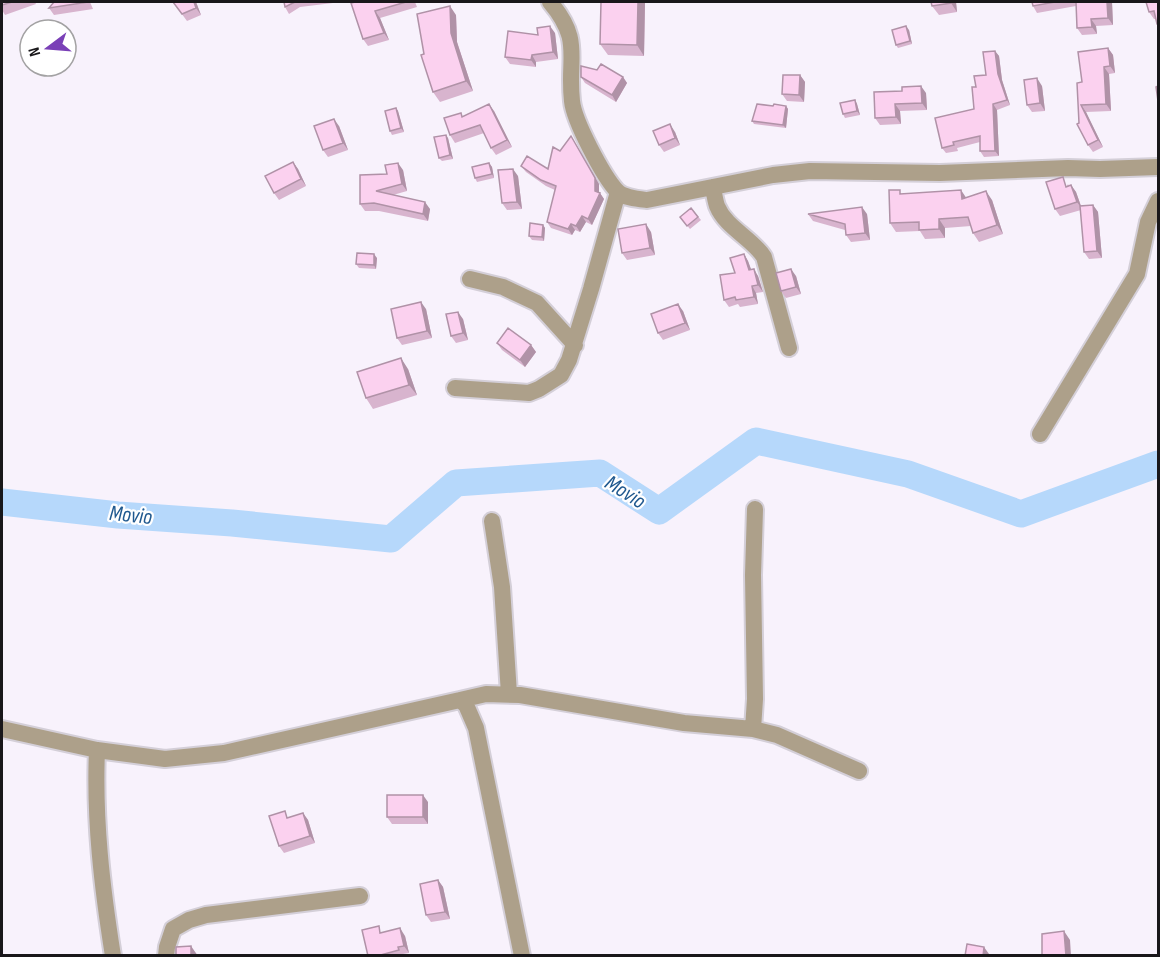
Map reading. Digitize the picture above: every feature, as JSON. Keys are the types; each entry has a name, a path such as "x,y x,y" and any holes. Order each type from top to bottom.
{"street":[{"path":"549,2 567,26 573,45 572,102 578,122 618,192 634,199 647,200 773,175 810,171 940,173 1158,167"},
{"path":"713,187 721,212 728,222 758,248 764,257 789,348"},
{"path":"455,388 529,393 561,375 574,345 618,192"},
{"path":"1040,434 1137,274 1148,222 1158,201"},
{"path":"470,279 503,287 537,303 574,345"},
{"path":"753,729 755,509"},
{"path":"492,520 502,587 509,694"},
{"path":"2,729 97,750 165,759 224,753 486,694 509,694 684,723 753,729 795,742 859,771"},
{"path":"460,700 466,705 476,728 522,956"},
{"path":"97,750 95,788 97,834 101,880 113,956"},
{"path":"166,956 166,947 173,930 189,920 206,915 360,896"}],"building":[{"path":"54,2 88,2 49,8"},
{"path":"173,2 194,2 196,8 182,14"},
{"path":"284,2 295,2 285,7"},
{"path":"406,2 375,11 384,33 363,39 351,3"},
{"path":"601,2 638,2 637,45 600,44"},
{"path":"931,2 951,2 951,3 932,6"},
{"path":"1032,2 1055,2 1033,6"},
{"path":"1076,2 1107,2 1108,18 1091,19 1092,27 1077,28"},
{"path":"1146,2 1158,2 1158,24 1154,11 1149,12"},
{"path":"450,6 451,33 466,81 433,92 421,55 424,54 417,14"},
{"path":"550,26 553,52 532,55 531,60 505,57 508,31 538,35 537,28"},
{"path":"906,26 910,41 896,45 892,30"},
{"path":"1108,48 1110,66 1104,67 1106,104 1081,105 1098,140 1088,145 1077,124 1079,123 1077,83 1082,82 1078,52"},
{"path":"995,51 998,74 1007,100 993,104 995,151 980,151 980,136 953,142 954,145 942,148 935,118 974,109 972,87 976,87 974,76 986,75 983,52"},
{"path":"601,64 623,77 612,95 581,77 581,66 597,70"},
{"path":"783,75 800,75 799,95 782,94"},
{"path":"1037,78 1040,103 1027,105 1024,80"},
{"path":"921,86 922,103 895,104 896,117 875,118 874,92 902,91 902,87"},
{"path":"855,100 857,111 843,114 840,103"},
{"path":"489,104 507,140 491,148 480,125 450,135 444,118 461,113 462,117"},
{"path":"757,104 786,106 783,125 752,121"},
{"path":"396,108 401,128 390,131 385,111"},
{"path":"334,119 343,143 323,150 314,126"},
{"path":"670,124 675,138 659,145 653,131"},
{"path":"446,135 450,155 439,158 434,137"},
{"path":"571,136 595,178 595,191 600,193 588,219 582,216 576,226 571,224 568,229 547,222 556,186 541,180 521,166 527,156 548,169 553,147 560,151"},
{"path":"293,162 301,179 274,193 265,176"},
{"path":"398,163 402,184 376,191 425,202 423,214 374,203 360,204 360,175 387,174 385,165"},
{"path":"489,163 492,174 475,178 472,167"},
{"path":"513,169 517,202 502,203 498,170"},
{"path":"1063,177 1066,187 1071,185 1077,202 1055,209 1046,182"},
{"path":"889,190 900,190 900,194 961,190 962,199 986,191 997,225 973,233 968,217 939,219 939,229 919,230 919,222 890,223"},
{"path":"1093,205 1097,251 1084,252 1080,206"},
{"path":"862,207 865,233 846,235 845,224 808,214"},
{"path":"691,208 698,217 687,226 680,217"},
{"path":"530,223 543,225 542,237 529,236"},
{"path":"646,224 650,248 622,253 618,229"},
{"path":"357,253 374,254 374,265 356,264"},
{"path":"744,254 749,270 754,269 758,285 752,286 754,297 736,300 735,297 724,300 720,275 735,273 730,258"},
{"path":"791,269 796,287 781,291 776,273"},
{"path":"421,302 427,331 397,338 391,309"},
{"path":"678,304 685,323 658,333 651,314"},
{"path":"458,312 463,333 451,336 446,314"},
{"path":"508,328 531,345 520,360 497,343"},
{"path":"401,358 409,385 366,398 357,372"},
{"path":"387,795 423,795 423,817 387,817"},
{"path":"285,811 287,818 303,813 310,836 279,846 269,816"},
{"path":"438,880 445,912 426,915 420,884"},
{"path":"379,926 380,933 400,928 404,946 382,956 368,956 362,930"},
{"path":"1064,931 1066,956 1042,956 1042,934"},
{"path":"967,944 984,947 983,956 965,956"},
{"path":"191,946 191,956 176,956 176,947"}],"waterway":[{"name":"Movio","path":"2,502 118,515 232,523 391,539 456,483 600,473 659,511 756,441 908,474 1021,514 1158,464"}]}
